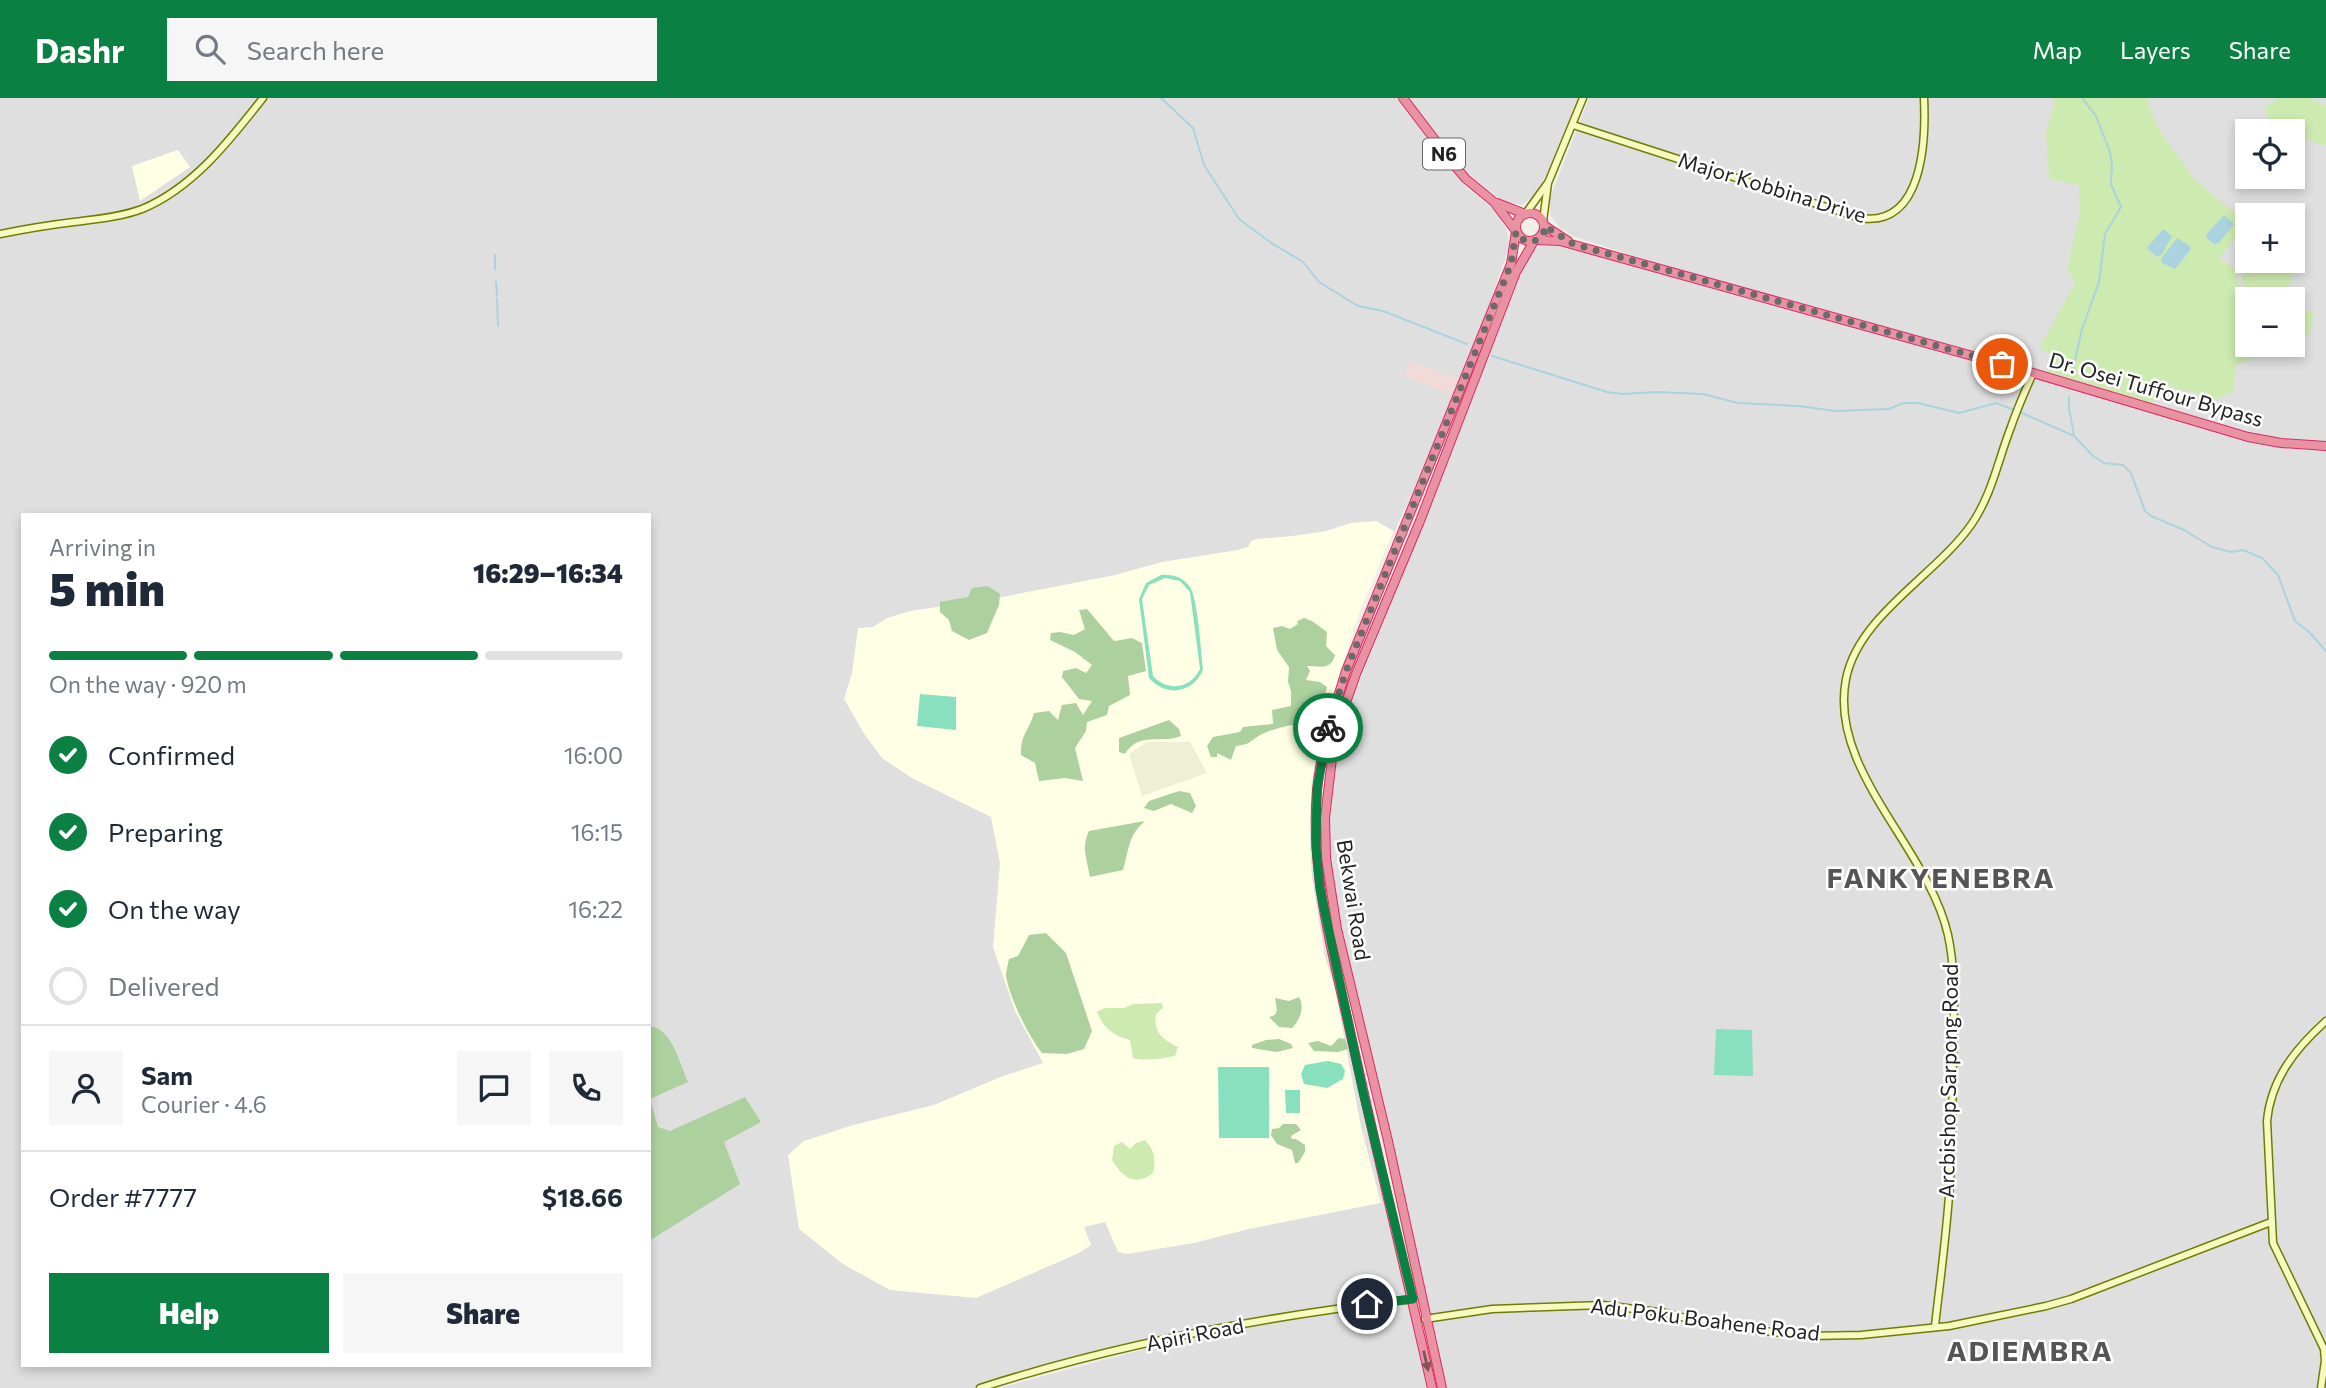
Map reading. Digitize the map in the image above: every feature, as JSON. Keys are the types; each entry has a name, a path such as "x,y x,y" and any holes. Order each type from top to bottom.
{"highway":[{"name":"N6","path":"1403,98 1439,148 1461,173 1496,204 1525,241 1535,241"},
{"name":"N6","path":"1496,204 1525,214 1534,213 1544,223"},
{"path":"1496,204 1511,235 1511,264"},
{"path":"1511,264 1517,221 1525,214"},
{"path":"1535,241 1544,232 1544,223"},
{"name":"Dr. Osei Tuffour Bypass","path":"1544,223 1571,244"},
{"name":"Dr. Osei Tuffour Bypass","path":"1535,241 1571,244 2033,373 2248,437 2281,443 2326,446"},
{"name":"Bekwai Road","path":"1442,1388 1337,929 1325,846 1325,818 1332,758 1343,711 1356,674 1516,272 1535,241"},
{"path":"1523,257 1542,245 1571,244"},
{"name":"Bekwai Road","path":"1432,1388 1320,889 1317,789 1326,734 1346,671 1511,264"},
{"path":"1390,562 1401,566"},
{"path":"1389,1204 1401,1202"}],"street":[{"path":"0,233 124,214 151,205 198,172 263,98"},
{"path":"1525,214 1548,183 1583,98"},
{"name":"Major Kobbina Drive","path":"1573,125 1836,211 1860,218 1884,219 1899,210 1910,190 1922,156 1924,98"},
{"path":"1544,223 1548,183"},
{"name":"Arcbishop Sarpong Road","path":"1935,1326 1947,1231 1951,1162 1954,995 1951,950 1936,897 1910,848 1860,768 1847,732 1845,685 1848,670 1866,635 1952,549 1980,512 2033,373"},
{"path":"2321,1388 2324,1349 2277,1254 2271,1222 2267,1147 2269,1102 2277,1079 2291,1058 2326,1021"},
{"name":"Adu Poku Boahene Road","path":"1416,1318 1427,1319 1492,1309 1603,1305 1666,1313 1717,1326 1810,1336 1861,1335 1949,1326 2071,1299 2271,1222"},
{"name":"Apiri Road","path":"980,1388 1151,1342 1351,1307 1413,1299"}],"shaded area":[{"path":"0,98 1401,98 1468,189 1496,210 1507,231 1508,250 1481,329 1435,442 1348,635 1307,775 1313,872 1318,900 1368,1130 1408,1296 1169,1335 974,1388 0,1388"},
{"path":"1408,98 1578,98 1546,175 1535,196 1522,205 1502,201 1477,181 1441,146"},
{"path":"1589,98 2326,98 2326,444 2294,442 2246,433 2047,372 1966,352 1631,255 1573,236 1560,228 1551,216 1548,203"},
{"path":"178,150 190,167 140,201 132,166"},
{"path":"1541,245 1570,247 1827,318 2252,443 2299,450 2326,450 2326,1388 1444,1388 1405,1197 1334,903 1326,827 1332,770 1346,715 1380,632 1469,393 1528,254"},
{"path":"1410,361 1458,379 1452,394 1404,376"},
{"path":"1376,521 1394,531 1359,613 1320,737 1311,783 1310,839 1312,877 1325,957 1335,988 1361,1127 1381,1203 1249,1229 1194,1243 1127,1254 1118,1252 1105,1222 1084,1227 1091,1245 1079,1253 976,1298 890,1290 843,1264 799,1229 788,1155 804,1141 850,1126 934,1105 1003,1076 1043,1063 1015,1011 993,947 1000,863 991,817 912,778 882,758 865,735 844,699 852,673 858,628 873,627 887,618 910,611 992,599 1115,575 1162,562 1238,550 1248,547 1251,541 1257,539 1293,536 1326,531 1351,523"},
{"path":"1147,742 1190,742 1207,773 1142,796 1129,754"},
{"path":"1410,1302 1429,1388 999,1388 1167,1343 1326,1312"}],"green space":[{"path":"2054,98 2146,98 2159,130 2194,179 2235,214 2235,238 2219,259 2235,268 2240,287 2235,287 2235,357 2259,357 2236,364 2233,392 2200,406 2199,393 2170,387 2157,389 2153,404 2047,372 2055,356 2039,348 2075,283 2067,269 2080,213 2079,185 2049,179 2046,133"},
{"path":"2278,98 2310,98 2326,107 2326,146 2305,139 2305,119 2270,119 2264,109"},
{"path":"2294,273 2288,287 2245,287 2242,282 2243,274"},
{"path":"2305,310 2314,313 2309,336 2305,335"},
{"path":"1161,575 1173,576 1187,584 1193,593 1203,670 1186,688 1163,688 1149,678 1139,599 1146,583","holes":["1165,578 1180,581 1190,592 1200,669 1191,681 1172,686 1153,676 1142,599 1149,585"]},
{"path":"988,586 1000,594 999,605 987,633 969,640 952,631 949,620 940,612 940,602 968,597 972,588"},
{"path":"1087,609 1114,641 1132,638 1142,643 1146,671 1128,676 1130,695 1109,706 1107,715 1087,722 1086,731 1075,748 1083,781 1065,778 1039,781 1035,763 1021,755 1023,738 1034,713 1049,711 1058,720 1062,705 1076,703 1083,715 1092,701 1079,699 1062,677 1063,671 1076,668 1086,673 1092,665 1075,652 1050,640 1051,633 1074,635 1085,629 1079,610"},
{"path":"1304,618 1327,632 1326,646 1335,655 1328,666 1307,666 1310,671 1306,680 1320,682 1327,687 1324,699 1317,702 1315,716 1307,722 1302,732 1292,725 1269,731 1248,743 1236,746 1231,760 1217,753 1217,757 1211,757 1207,746 1213,737 1240,732 1243,727 1273,724 1272,710 1291,706 1289,667 1277,650 1273,628 1282,626 1290,629"},
{"path":"920,694 956,697 956,730 917,726"},
{"path":"1169,720 1179,729 1181,736 1144,740 1125,754 1119,752 1119,738"},
{"path":"1179,791 1190,793 1196,806 1192,813 1171,804 1154,811 1144,808 1149,801"},
{"path":"1145,821 1132,837 1123,870 1090,877 1085,848 1089,831"},
{"path":"1046,933 1066,953 1092,1031 1084,1049 1067,1054 1042,1053 1020,1016 1006,976 1009,959 1018,956 1029,935"},
{"path":"1299,997 1301,1013 1292,1028 1279,1027 1269,1017 1275,1015 1277,1010 1275,998 1289,1001"},
{"path":"1162,1003 1163,1008 1156,1014 1156,1026 1164,1038 1178,1047 1175,1056 1159,1059 1133,1058 1130,1040 1109,1030 1097,1012 1105,1008 1124,1008 1133,1004"},
{"path":"651,1026 664,1033 669,1040 688,1082 651,1099"},
{"path":"1716,1029 1752,1030 1753,1076 1714,1075"},
{"path":"1339,1038 1345,1039 1348,1049 1338,1052 1314,1051 1308,1043 1318,1041 1331,1046"},
{"path":"1279,1039 1291,1044 1293,1048 1277,1052 1252,1048 1252,1045 1266,1040"},
{"path":"1328,1061 1341,1064 1345,1071 1343,1079 1327,1088 1304,1084 1301,1074 1305,1065"},
{"path":"1218,1067 1269,1067 1269,1138 1219,1138"},
{"path":"1285,1090 1300,1090 1300,1113 1286,1113"},
{"path":"745,1097 761,1122 724,1142 740,1184 651,1240 651,1102 658,1127 670,1131"},
{"path":"1283,1124 1296,1124 1301,1130 1291,1136 1305,1145 1305,1152 1298,1163 1295,1163 1292,1150 1277,1144 1271,1135 1272,1129"},
{"path":"1145,1140 1154,1155 1153,1173 1135,1180 1120,1171 1112,1160 1114,1146 1122,1142 1130,1149"}],"water":[{"path":"2224,215 2234,224 2219,243 2214,244 2206,235"},
{"path":"2163,229 2172,236 2162,254 2157,257 2147,248"},
{"path":"2177,238 2191,249 2175,269 2162,263 2161,259"}],"waterway":[{"path":"1161,98 1193,128 1204,165 1239,219 1303,262 1319,282 1358,306 1383,311 1467,344"},
{"path":"2072,373 2082,329 2099,282 2105,234 2121,207 2111,184 2110,152 2096,116 2082,98"},
{"path":"495,255 495,270"},
{"path":"496,282 497,296"},
{"path":"497,299 498,326"},
{"path":"1492,356 1607,392 1623,394 1703,394 1738,403 1835,411 1889,409 1903,403 1918,403 1959,413 1996,403 2014,410"},
{"path":"2069,397 2074,434"},
{"path":"2022,413 2074,436 2093,456 2104,463 2123,465 2131,473 2145,511 2151,516 2184,530 2212,547 2231,552 2243,550 2262,558 2278,575 2295,621 2326,651"}],"way so far":[{"path":"1328,728 1346,671 1511,264 1516,232 1530,242 1541,237 1545,226 1573,244 2002,364"}],"district":[{"name":"FANKYENEBRA","path":"1941,878"},
{"name":"ADIEMBRA","path":"2030,1351"}],"route":[{"path":"1328,728 1317,789 1316,860 1320,889 1363,1092 1413,1299 1367,1304"}]}
